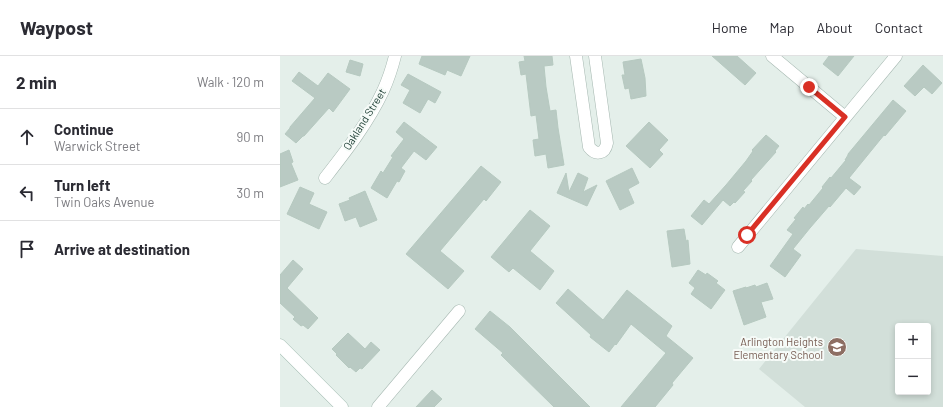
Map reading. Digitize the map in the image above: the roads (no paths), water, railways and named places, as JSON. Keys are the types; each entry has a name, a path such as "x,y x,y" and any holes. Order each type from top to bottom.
{"street":[{"name":"Oakland Street","path":"325,178 368,118 390,75 395,56"},
{"path":"576,56 589,147 592,152 597,153 602,152 606,148 607,143 595,56"},
{"path":"772,56 845,117"},
{"path":"738,247 896,56"},
{"path":"378,407 459,311"},
{"path":"280,345 342,407"}],"place":[{"name":"Arlington Heights Elementary School","path":"837,347"}]}
